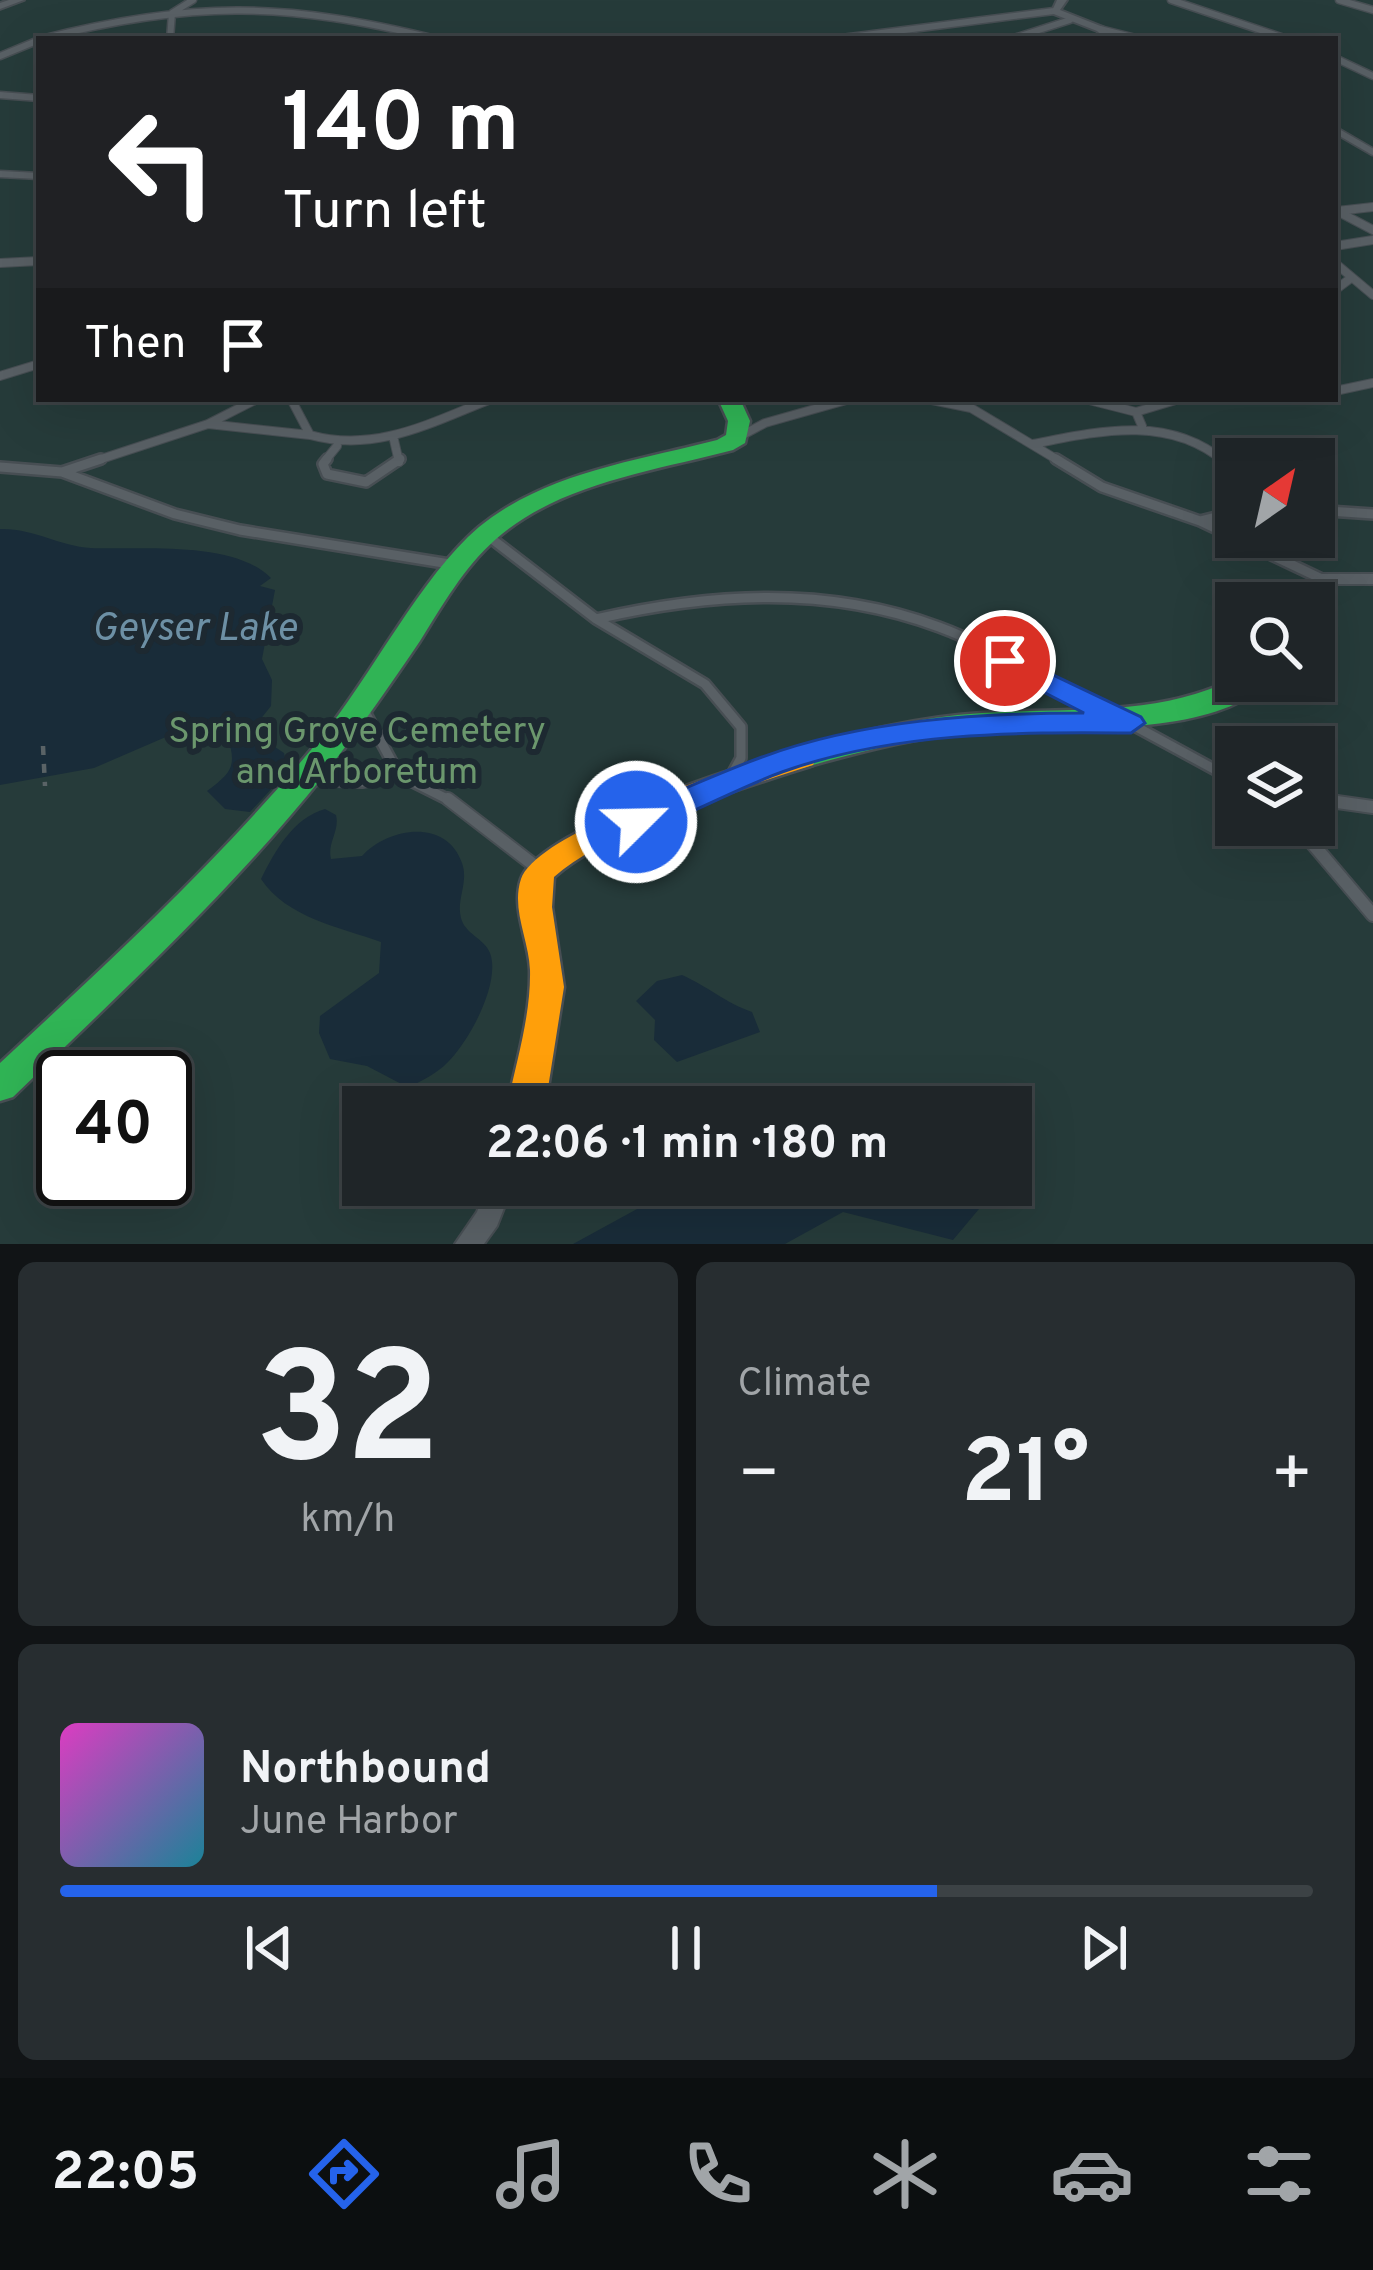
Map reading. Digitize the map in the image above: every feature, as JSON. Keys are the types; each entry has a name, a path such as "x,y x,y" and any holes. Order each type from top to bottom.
{"street":[{"path":"0,6 19,0"},
{"path":"1062,0 1054,11 1100,28 1109,36"},
{"path":"0,1086 242,850 305,780 485,534 531,501 558,490 602,475 689,460 737,438 739,421 730,402"},
{"path":"1318,582 1373,579"},
{"path":"529,1086 547,972 535,896 541,870 562,853 776,763 851,745 983,722 1131,723 1216,702"},
{"path":"468,1244 492,1206"}],"lane":[{"path":"172,13 193,0"},
{"path":"1171,0 1278,36"},
{"path":"1339,0 1373,10"},
{"path":"55,36 172,13 244,6 305,10 422,36"},
{"path":"857,36 1054,11"},
{"path":"170,36 172,13"},
{"path":"1019,36 1070,20"},
{"path":"1100,28 1129,36"},
{"path":"912,29 916,36"},
{"path":"0,56 36,41"},
{"path":"1338,59 1373,76"},
{"path":"0,95 36,98"},
{"path":"1338,132 1373,152"},
{"path":"0,174 36,176"},
{"path":"1338,210 1373,207"},
{"path":"1338,211 1373,230"},
{"path":"1338,246 1373,240"},
{"path":"0,263 36,261"},
{"path":"1338,266 1373,296"},
{"path":"1338,289 1351,278"},
{"path":"0,376 36,365"},
{"path":"1338,391 1373,383"},
{"path":"62,472 208,424 251,402"},
{"path":"293,402 310,435"},
{"path":"208,424 310,435 337,446 394,440 483,402"},
{"path":"737,438 837,402"},
{"path":"944,402 971,407 1102,488 1200,521 1322,579"},
{"path":"1093,402 1136,412 1169,402"},
{"path":"1136,412 1142,425"},
{"path":"1033,444 1142,425 1170,430 1215,455"},
{"path":"337,446 322,464 327,474 366,482 399,464 401,455 394,440"},
{"path":"0,466 62,472 175,514 240,530 458,565"},
{"path":"1335,511 1373,514"},
{"path":"1200,521 1215,517"},
{"path":"485,534 596,619 705,684 741,727 741,758 728,782"},
{"path":"596,619 641,607 758,596 872,609 940,627 1215,769"},
{"path":"362,707 400,775 450,800 541,870"},
{"path":"305,780 362,782 400,775"},
{"path":"1335,802 1373,807"},
{"path":"1315,846 1373,915"}],"path":[{"path":"43,746 46,786"}],"green space":[{"name":"Spring Grove Cemetery and Arboretum","path":"0,0 1373,0 1373,1244 0,1244"}],"water":[{"name":"Geyser Lake","path":"0,529 91,548 211,552 255,566 271,578 260,586 275,590 262,659 272,680 271,706 251,731 284,753 288,771 250,812 225,809 207,791 230,769 228,738 175,733 94,768 0,785"},
{"path":"325,809 336,815 331,859 362,856 386,839 415,832 443,839 462,863 463,923 490,953 491,979 481,1010 457,1052 412,1086 367,1066 330,1059 319,1033 320,1016 379,973 381,942 299,912 261,879 294,828"},
{"path":"682,975 752,1012 760,1032 677,1062 654,1040 655,1020 636,1001 657,981"},
{"path":"643,1206 981,1206 953,1240 843,1212 785,1244 573,1244"}],"traffic: fast":[{"path":"0,1086 198,897 273,817 359,711 452,572 486,534 520,510 574,484 725,445 737,438 739,421 730,402"},
{"path":"802,758 891,735 960,724 1154,715 1215,699"}],"traffic: slow":[{"path":"530,1086 547,987 535,907 541,871 555,858 620,826 802,758"}],"route":[{"path":"636,822 776,763 869,741 983,722 1131,723 1049,687 1005,661"}]}
